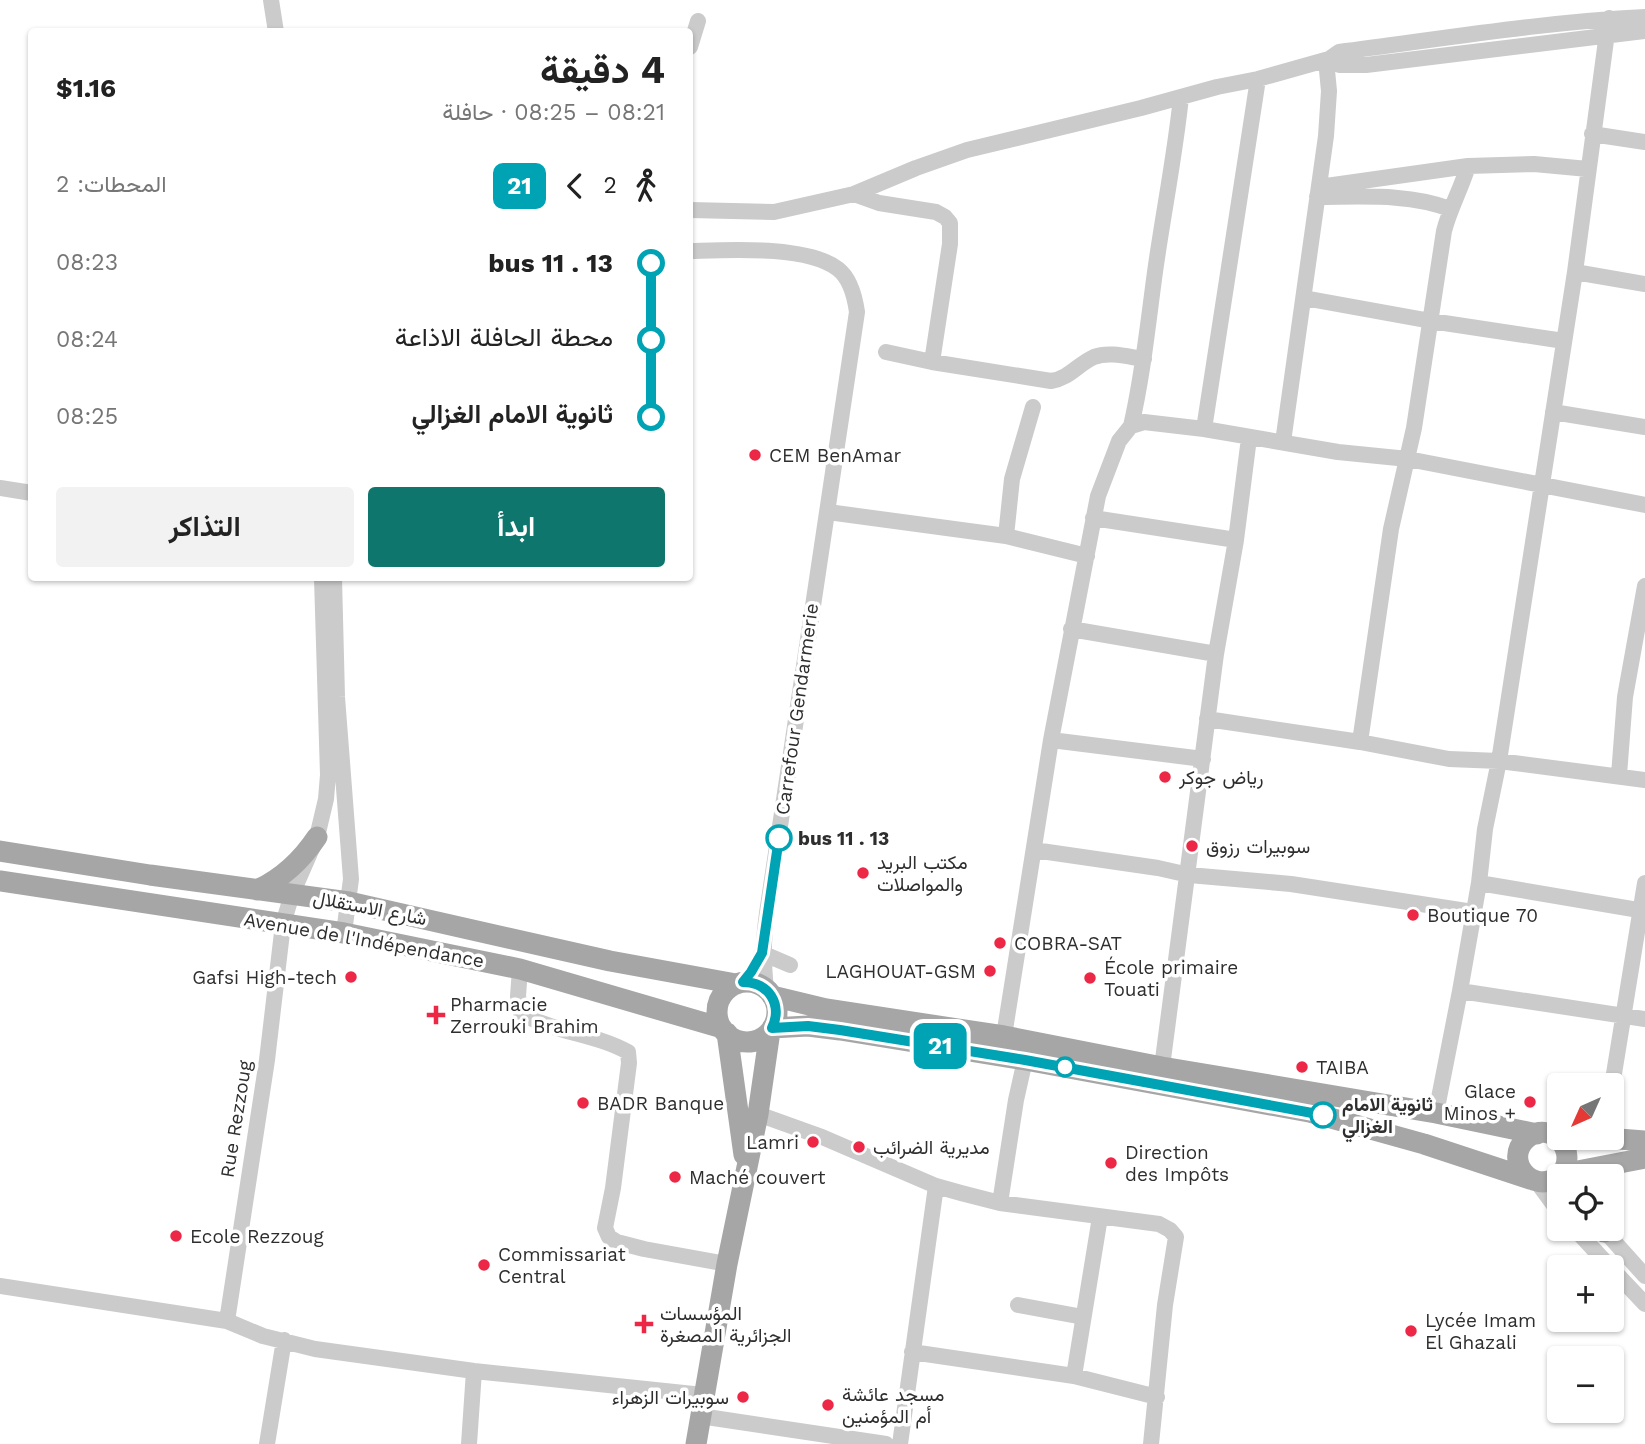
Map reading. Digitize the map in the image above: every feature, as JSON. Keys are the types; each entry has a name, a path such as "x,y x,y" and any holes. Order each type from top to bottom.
{"main road":[{"path":"257,891 291,870 317,837"},
{"name":"شارع الاستقلال","path":"0,851 257,891 349,902 610,961 739,983"},
{"path":"50,888 54,860"},
{"path":"146,903 150,875"},
{"name":"Avenue de l'Indépendance","path":"0,881 344,933 520,969 724,1031"},
{"path":"746,1164 724,1031 717,1012 728,989 739,983 751,982 769,992 826,1009 1003,1036 1162,1067 1547,1134"},
{"name":"Carrefour Gendarmerie","path":"696,1444 727,1264 758,1114 771,1030 777,1012 769,992"},
{"path":"724,1031 744,1041 753,1041 771,1030 808,1026 840,1030 1025,1060 1309,1112 1424,1143 1533,1181 1547,1182"},
{"path":"1533,1181 1520,1167 1518,1158 1523,1143 1547,1135"},
{"path":"1624,1139 1645,1141"},
{"path":"1608,1164 1635,1159"}],"street":[{"path":"271,0 275,28"},
{"path":"281,0 284,28"},
{"path":"693,210 774,212 855,194 967,150 1258,79 1327,60 1339,52 1608,26 1645,17"},
{"path":"693,37 698,21"},
{"path":"1608,26 1645,31"},
{"path":"1436,1113 1460,991 1479,883 1485,829 1499,761 1575,272 1608,26"},
{"path":"1283,442 1326,136 1329,90 1327,60"},
{"path":"1204,429 1258,79"},
{"path":"1003,1036 1051,740 1093,518 1098,496 1119,441 1131,426 1144,359 1181,97"},
{"path":"1592,134 1645,142"},
{"path":"1318,192 1468,166 1534,164 1588,169"},
{"path":"1360,742 1391,529 1408,459 1450,209 1461,190 1468,166"},
{"path":"1318,192 1426,202 1450,209"},
{"path":"855,194 879,203 936,212 950,223 950,244 932,362"},
{"name":"Carrefour Gendarmerie","path":"693,251 793,253 809,257 838,269 848,280 855,297 857,313 762,953 769,992"},
{"path":"1575,272 1645,284"},
{"path":"1304,298 1564,341"},
{"path":"886,352 1051,381 1062,379 1098,355 1144,359"},
{"path":"1006,536 1012,478 1033,407"},
{"path":"1553,412 1645,427"},
{"path":"1131,426 1144,422 1204,429 1338,452 1408,459 1645,505"},
{"path":"1162,1067 1216,654 1236,540 1249,438"},
{"path":"0,488 28,492"},
{"path":"828,512 1006,536 1087,556"},
{"path":"1093,518 1236,540"},
{"name":"Rue Rezzoug","path":"227,1321 267,1060 283,924 292,894 317,837 326,799 328,775 323,581"},
{"path":"334,581 337,697 350,861 349,902 344,933"},
{"path":"1619,775 1625,697 1645,586"},
{"path":"1071,629 1216,654"},
{"path":"1208,719 1360,742 1448,759 1499,761 1645,780"},
{"path":"1051,740 1203,760"},
{"path":"1034,850 1189,875 1291,884 1473,912"},
{"path":"1479,883 1642,910"},
{"path":"1614,1073 1645,883"},
{"path":"739,983 751,972 762,953 790,965"},
{"path":"520,969 518,996 521,1013 555,1029 616,1045 628,1052 629,1063 613,1188 605,1228 609,1237 617,1242 644,1249 727,1264"},
{"path":"1460,991 1645,1019"},
{"path":"1000,1203 1025,1060"},
{"path":"758,1114 936,1186 1000,1203 1159,1224 1170,1230 1176,1237 1165,1305 1151,1444"},
{"path":"1533,1181 1547,1198"},
{"path":"900,1444 936,1186"},
{"path":"1074,1376 1100,1217"},
{"path":"1586,1241 1599,1255"},
{"path":"1614,1241 1645,1276"},
{"path":"1624,1282 1645,1304"},
{"path":"0,1286 227,1321 264,1336 315,1349 702,1406 886,1444"},
{"path":"1018,1306 1083,1317"},
{"path":"267,1444 284,1340"},
{"path":"912,1352 1074,1376 1157,1397"},
{"path":"469,1444 474,1371"}],"bus line":[{"name":"21","path":"779,838 762,953 743,982 759,985 772,996 777,1012 772,1028 808,1026 840,1030 1025,1060 1323,1115"}],"place":[{"name":"CEM BenAmar","path":"755,455"},
{"name":"رياض جوكر","path":"1165,777"},
{"name":"bus 11 . 13","path":"779,838"},
{"name":"سوبيرات رزوق","path":"1192,846"},
{"name":"مكتب البريد والمواصلات","path":"863,873"},
{"name":"Boutique 70","path":"1413,915"},
{"name":"COBRA-SAT","path":"1000,943"},
{"name":"LAGHOUAT-GSM","path":"990,971"},
{"name":"Gafsi High-tech","path":"351,977"},
{"name":"École primaire Touati","path":"1090,978"},
{"name":"Pharmacie Zerrouki Brahim","path":"436,1015"},
{"name":"TAIBA","path":"1302,1067"},
{"name":"Glace Minos +","path":"1530,1102"},
{"name":"BADR Banque","path":"583,1103"},
{"name":"ثانوية الامام الغزالي","path":"1323,1115"},
{"name":"Lamri","path":"813,1142"},
{"name":"مديرية الضرائب","path":"859,1147"},
{"name":"Direction des Impôts","path":"1111,1163"},
{"name":"Maché couvert","path":"675,1177"},
{"name":"Ecole Rezzoug","path":"176,1236"},
{"name":"Commissariat Central","path":"484,1265"},
{"name":"المؤسسات الجزائرية المصغرة","path":"644,1324"},
{"name":"Lycée Imam El Ghazali","path":"1411,1331"},
{"name":"سوبيرات الزهراء","path":"743,1397"},
{"name":"مسجد عائشة أم المؤمنين","path":"828,1405"}]}
